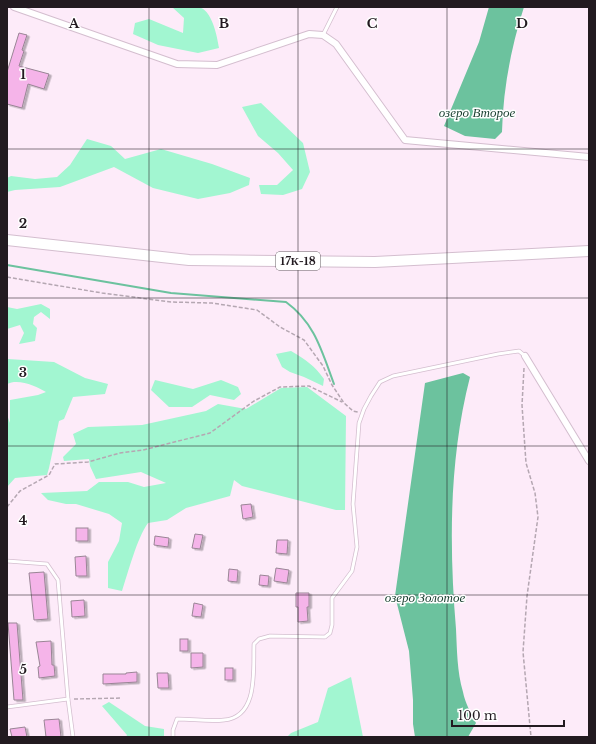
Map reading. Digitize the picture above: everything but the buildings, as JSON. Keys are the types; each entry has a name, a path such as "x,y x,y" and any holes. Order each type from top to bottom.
{"main road":[{"name":"17К-18","path":"7,240 189,260 375,262 589,251"}],"street":[{"path":"14,7 177,64 217,65 309,34 323,35 336,44 404,140 589,157"},
{"path":"525,356 589,461"}],"lane":[{"path":"323,35 337,7"},
{"path":"173,737 173,730 177,719 224,720 234,718 245,710 251,695 254,644 259,639 270,636 324,637 330,633 332,625 332,598 337,589 352,571 357,547 353,504 359,423 370,396 380,382 393,376 498,354 518,351 525,356"},
{"path":"7,561 47,564 58,580 72,737"},
{"path":"7,707 68,699"}],"path":[{"path":"7,277 102,293 171,302 212,303 256,310 268,317 280,327 304,340 323,366 332,385 344,403 353,411 362,413"},
{"path":"525,356 522,405 526,464 535,493 538,517 527,596 523,652 531,737"},
{"path":"7,507 20,491 49,475 55,464 88,462 120,453 143,450 210,433 254,401 280,387 309,386 344,403"},
{"path":"76,699 122,698"}],"shaded area":[{"path":"172,7 198,7 203,9 213,24 219,48 198,53 158,45 133,34 135,23 149,19 183,33 184,18"},
{"path":"261,103 303,143 310,172 302,189 283,195 261,194 259,185 277,185 293,170 278,153 258,136 242,107"},
{"path":"87,139 111,146 125,159 161,149 212,164 250,178 249,185 230,193 198,199 153,188 114,167 60,187 15,190 7,192 7,178 11,176 35,179 57,177 70,165"},
{"path":"41,304 50,309 50,319 41,312 34,317 33,324 37,328 35,341 19,344 24,333 20,325 7,329 7,307 17,309"},
{"path":"291,351 317,370 324,379 323,386 282,367 276,354"},
{"path":"8,359 54,362 85,378 108,384 105,394 73,397 64,419 59,421 47,475 15,478 7,487 7,415 10,423 10,400 46,392 38,387 22,382 11,382 7,384"},
{"path":"155,380 193,389 221,380 238,387 241,394 234,400 210,395 192,407 169,407 151,390"},
{"path":"307,387 346,416 345,510 336,510 242,486 234,480 230,496 186,508 167,520 148,523 140,537 122,591 108,588 108,562 119,541 122,523 109,514 76,504 66,504 48,500 41,493 87,491 99,482 128,482 144,487 166,483 141,472 96,479 90,466 89,459 64,461 63,457 76,444 73,434 88,427 142,425 206,411 218,404 246,409 281,388"},
{"path":"351,677 363,737 287,737 291,733 318,722 328,688"},
{"path":"109,702 145,726 164,729 164,737 126,737 127,735 102,706"}],"water":[{"name":"озеро Второе","path":"489,7 524,7 508,69 502,132 495,139 465,136 444,126 479,42"},
{"name":"озеро Золотое","path":"463,373 470,377 463,408 454,471 452,502 452,566 457,652 461,684 468,708 476,723 468,737 415,737 409,651 395,596 425,383"}],"waterway":[{"path":"7,265 171,293 286,302 296,310 311,329 334,384"}]}
